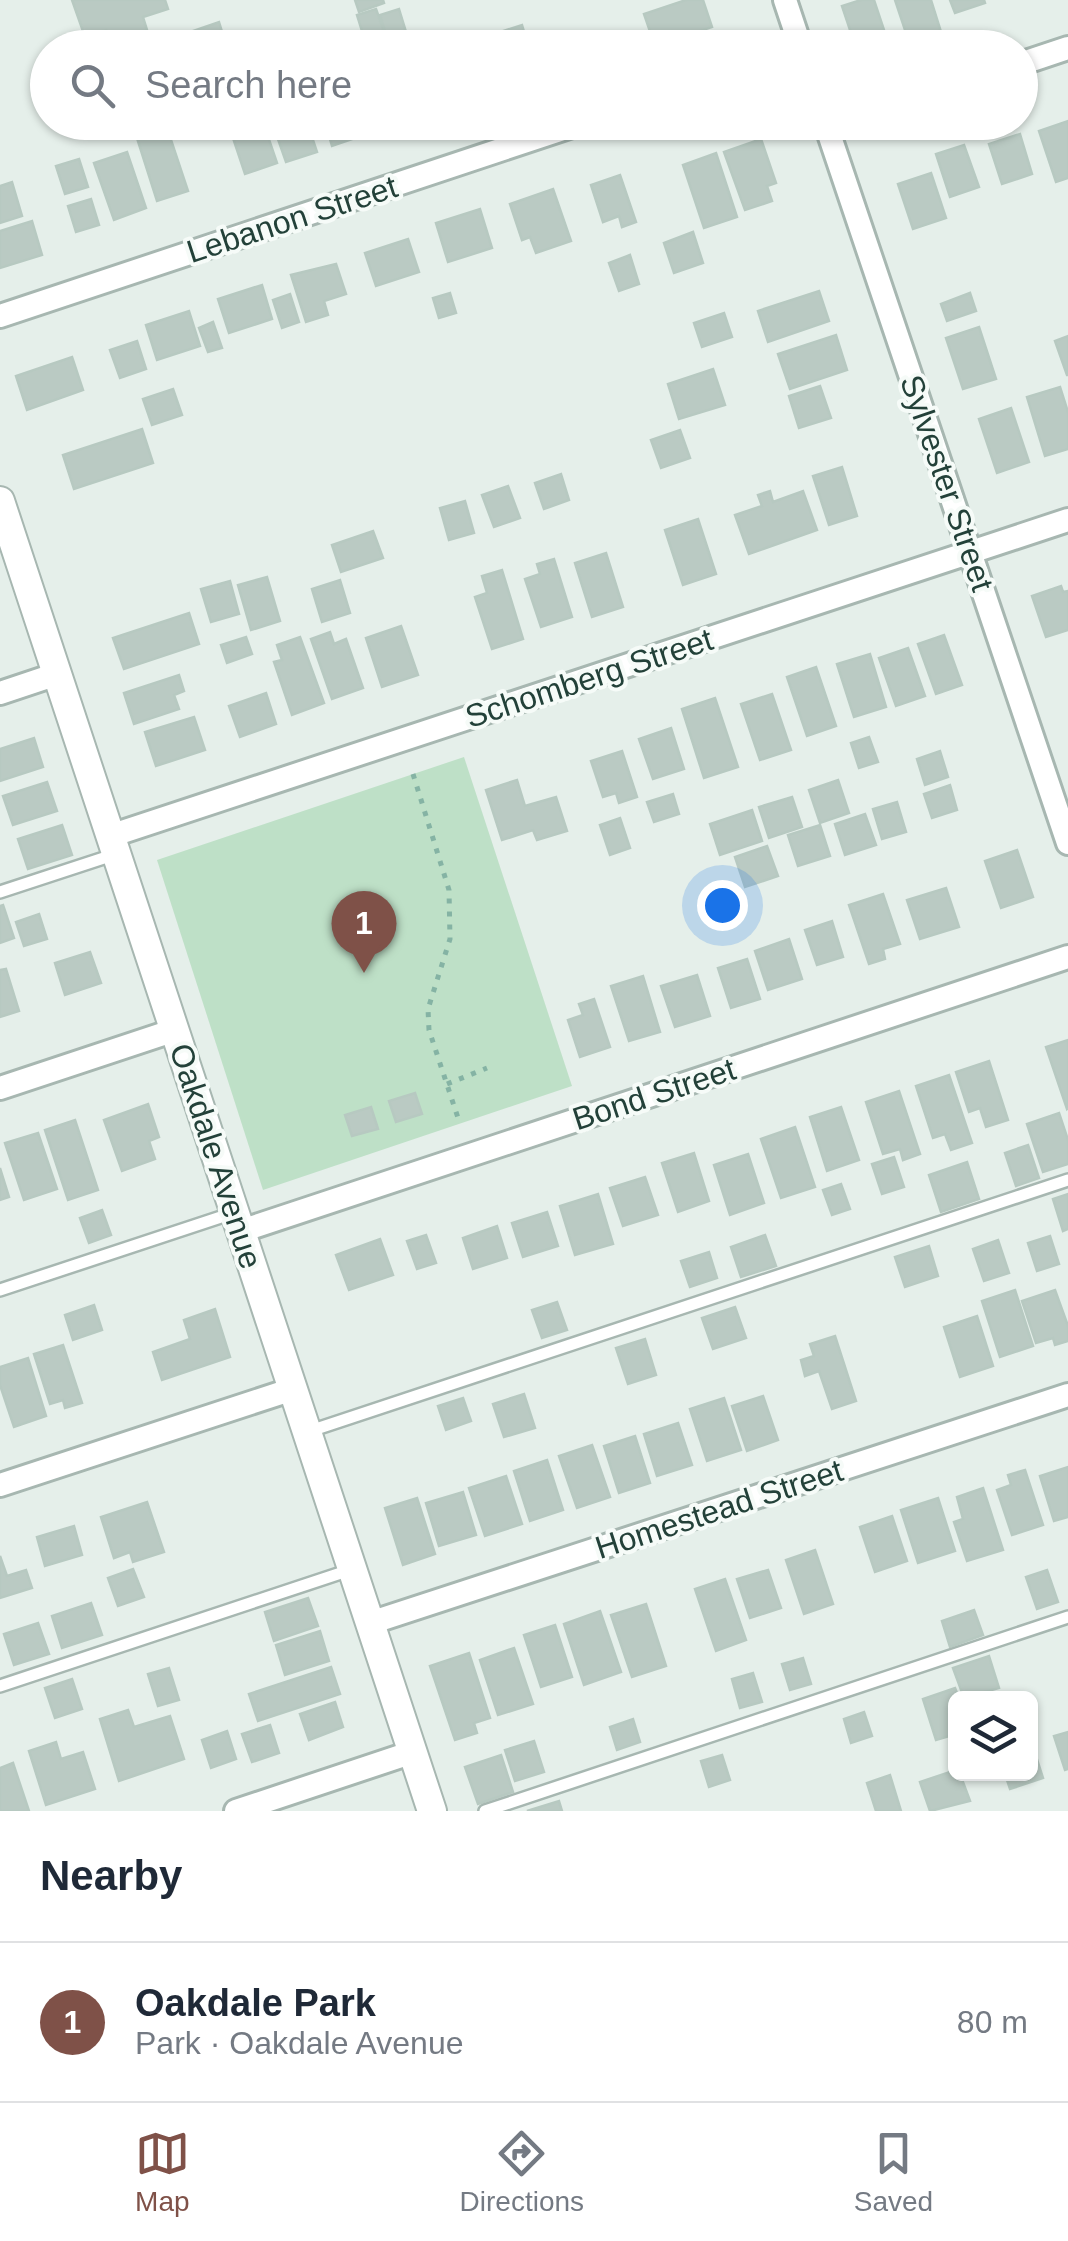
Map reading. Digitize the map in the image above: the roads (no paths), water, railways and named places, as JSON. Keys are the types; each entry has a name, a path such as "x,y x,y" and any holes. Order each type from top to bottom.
{"street":[{"path":"785,0 795,30"},
{"path":"1038,58 1068,48"},
{"name":"Lebanon Street","path":"0,316 530,140"},
{"name":"Sylvester Street","path":"837,140 1068,844"},
{"name":"Oakdale Avenue","path":"0,501 432,1811"},
{"name":"Schomberg Street","path":"114,845 1068,520"},
{"path":"0,693 57,674"},
{"name":"Bond Street","path":"238,1222 1068,957"},
{"path":"0,1088 175,1030"},
{"path":"0,1484 293,1388"},
{"name":"Homestead Street","path":"370,1623 1068,1396"},
{"path":"236,1811 413,1752"}],"lane":[{"path":"0,892 114,845"},
{"path":"308,1432 1068,1180"},
{"path":"0,1290 238,1222"},
{"path":"0,1686 353,1569"},
{"path":"486,1811 1068,1617"}],"place":[{"name":"Oakdale Park","path":"364,973"}]}
